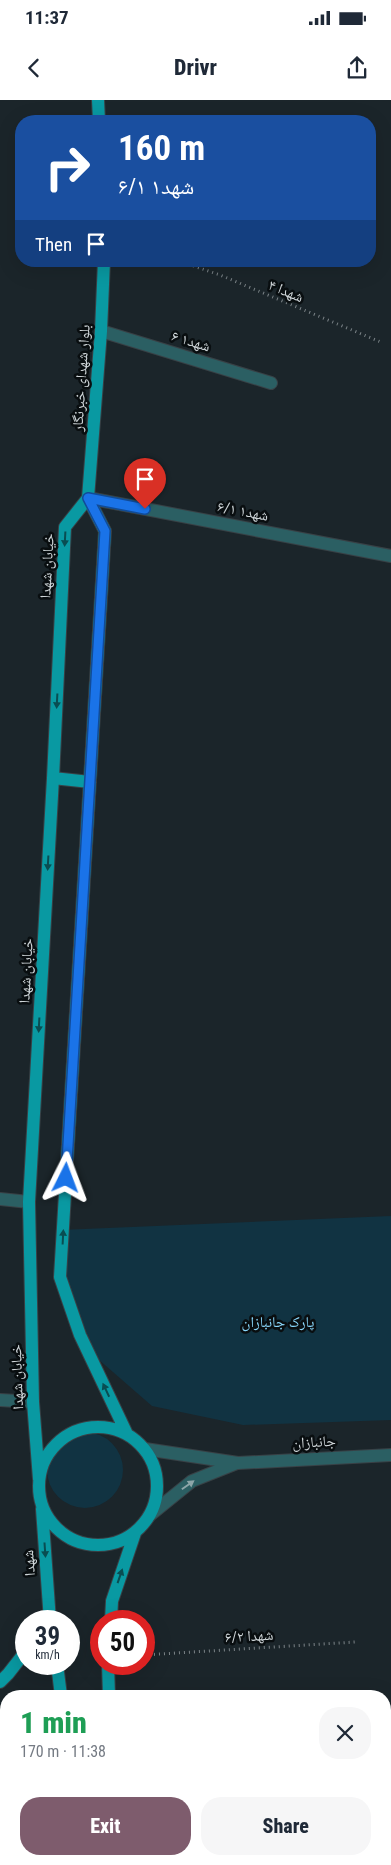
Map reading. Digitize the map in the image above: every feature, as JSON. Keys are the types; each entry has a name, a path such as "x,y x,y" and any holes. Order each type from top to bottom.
{"main road":[{"path":"98,100 99,115"},
{"name":"بلوار شهدای خبرنگار","path":"88,498 101,331 104,267"},
{"path":"88,498 105,531 60,1277 80,1335 127,1434"},
{"name":"خیابان شهدا","path":"39,1479 33,1402 29,1285 29,1202 65,527 88,498"},
{"path":"53,778 90,782"},
{"path":"111,1610 112,1601 135,1533 150,1515 157,1493 155,1470 145,1449 127,1434 105,1427 82,1428 61,1439 46,1457 39,1479 41,1502 51,1523 69,1538 91,1545 114,1543 135,1533"},
{"name":"شهدا","path":"41,1502 49,1610"},
{"path":"0,1682 15,1665"},
{"path":"58,1675 60,1690"},
{"path":"109,1675 110,1690"}],"street":[{"name":"شهد۱ ۶","path":"101,331 271,383"},
{"name":"شهد۱ ۶/۱","path":"88,498 391,556"},
{"path":"0,1199 29,1202"},
{"path":"0,1400 33,1402"},
{"path":"145,1449 238,1462"},
{"name":"جانبازان","path":"238,1462 391,1455"},
{"path":"150,1515 192,1482 238,1462"}],"path":[{"name":"شهدا ۴","path":"197,267 383,343"},
{"name":"شهدا ۶/۲","path":"155,1654 355,1642"}],"green space":[{"name":"پارک جانبازان","path":"391,1216 391,1420 243,1425 152,1406 90,1352 61,1278 61,1230"},
{"path":"85,1432 99,1435 112,1443 120,1456 123,1470 120,1484 112,1497 99,1505 85,1508 71,1505 58,1497 50,1484 47,1470 50,1456 58,1443 71,1435"}],"route":[{"path":"66,1178 105,531 88,498 145,509"}]}
